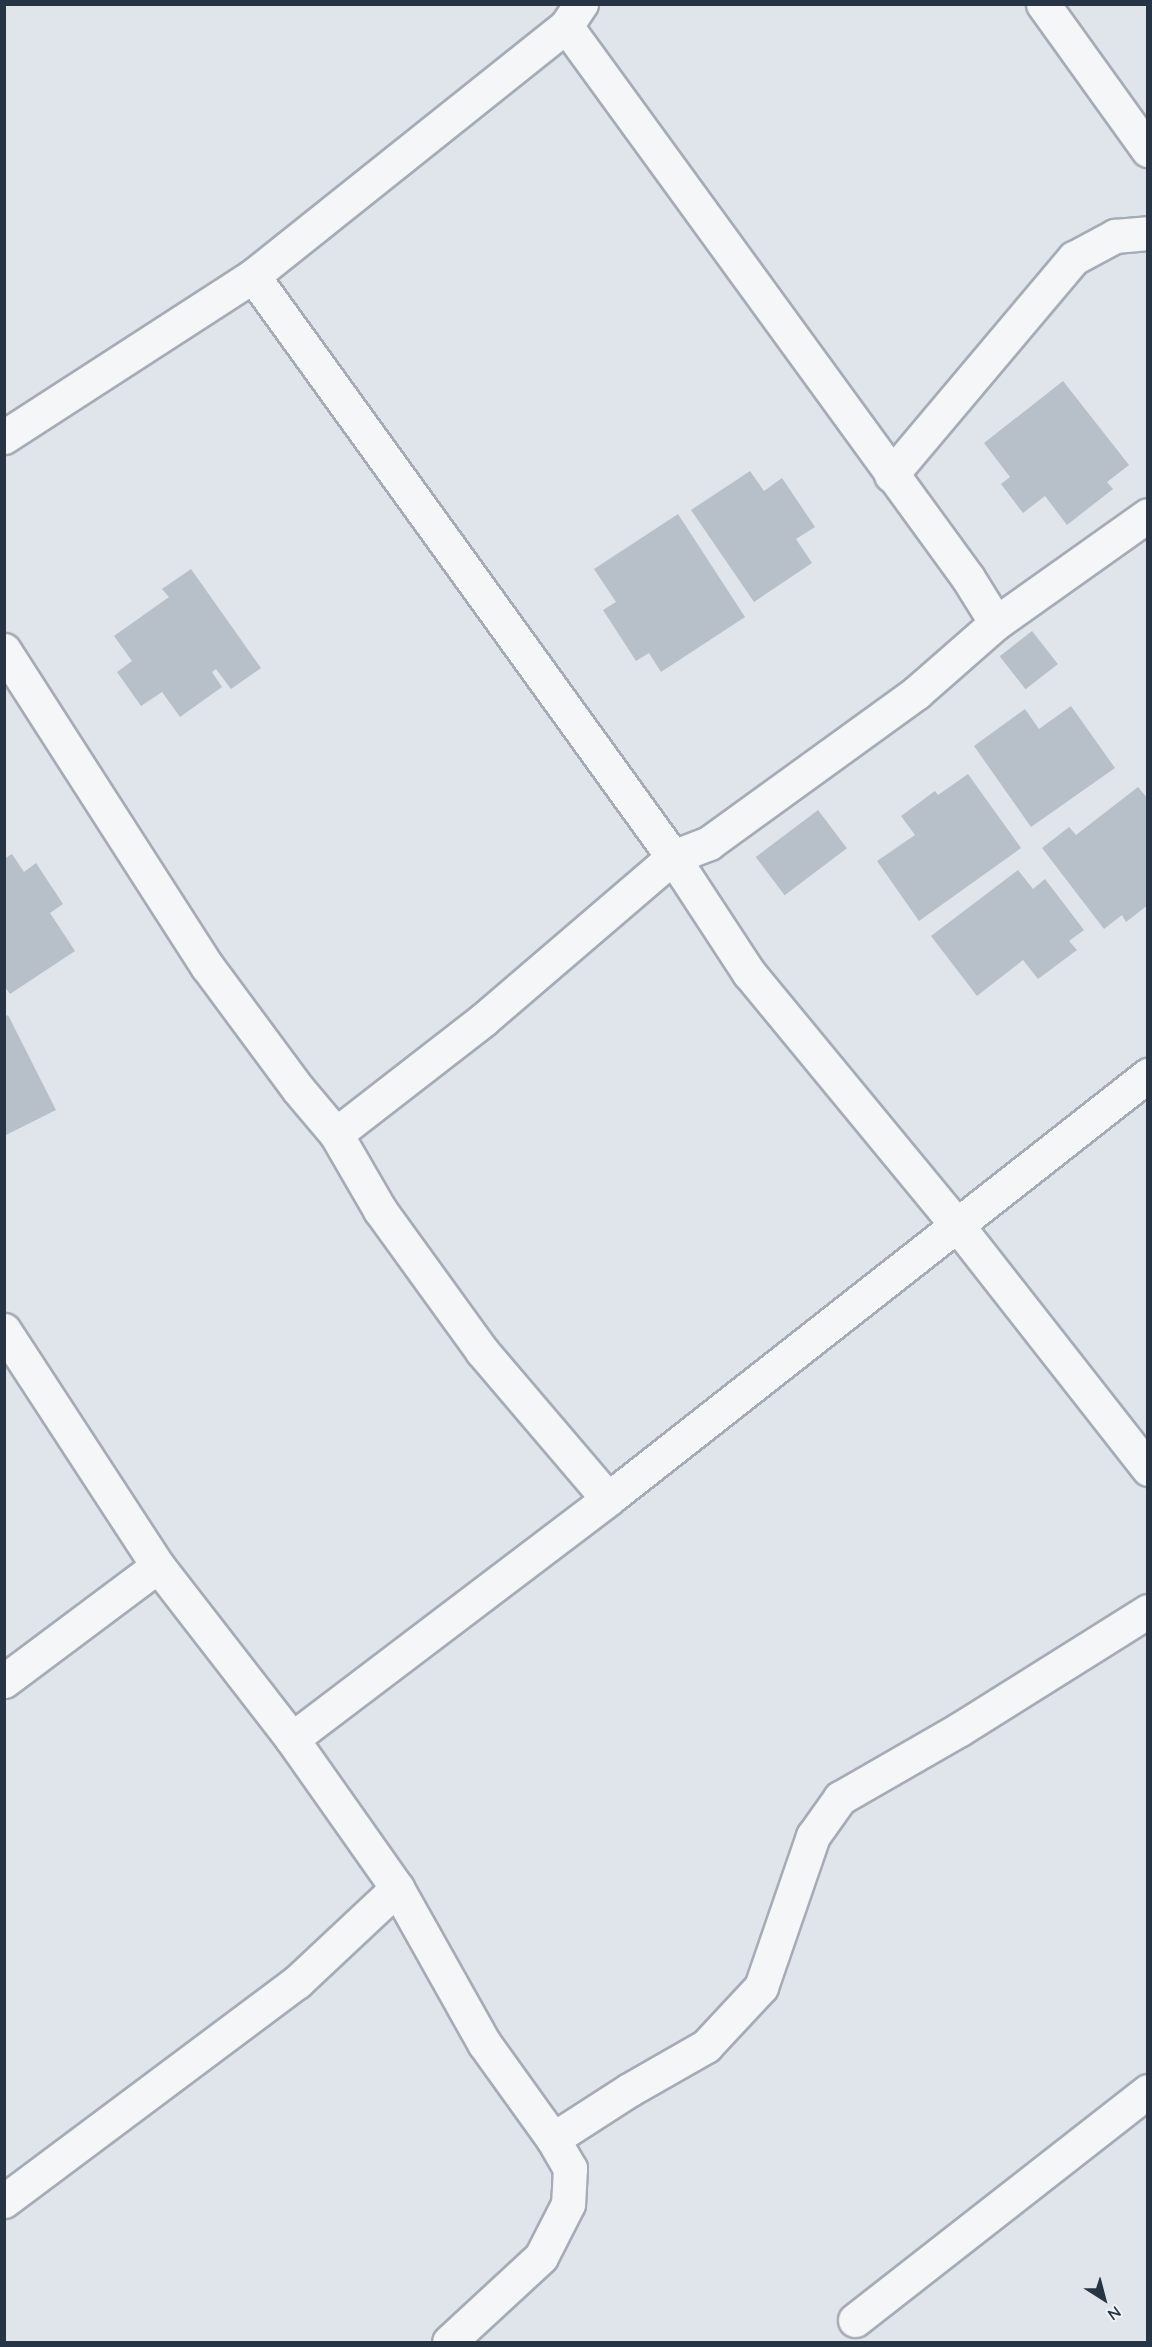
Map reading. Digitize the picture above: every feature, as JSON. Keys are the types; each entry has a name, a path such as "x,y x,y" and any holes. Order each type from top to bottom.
{"street":[{"path":"1043,4 1148,150"},
{"path":"4,436 253,276 574,15 891,475 968,578 996,623"},
{"path":"891,475 1074,258 1115,236 1148,233"},
{"path":"253,276 673,857 749,973 957,1226 1148,1469"},
{"path":"336,1134 484,1019 673,857 709,843 916,693 996,623 1148,515"},
{"path":"4,650 207,966 336,1134 380,1210 482,1351 608,1499"},
{"path":"292,1739 608,1499 1148,1075"},
{"path":"4,1330 158,1566 292,1739 397,1888 484,2043 553,2139 570,2168 568,2204 541,2257 449,2343"},
{"path":"4,1681 158,1566"},
{"path":"553,2139 629,2090 706,2046 761,1987 813,1836 840,1798 960,1729 1148,1611"},
{"path":"4,2201 297,1982 397,1888"},
{"path":"855,2320 1148,2091"}],"building":[{"path":"1063,381 1129,465 1107,482 1113,489 1067,525 1045,496 1023,513 1001,484 1010,477 984,443"},
{"path":"750,471 764,491 782,478 815,527 796,539 812,563 754,602 691,510"},
{"path":"678,514 745,617 661,672 649,653 636,661 603,610 616,602 594,569"},
{"path":"191,569 261,668 231,689 216,669 212,672 222,687 180,717 162,692 141,706 117,672 132,661 114,636 169,597 162,589"},
{"path":"1032,631 1058,664 1026,689 1000,656"},
{"path":"1071,706 1115,768 1031,827 974,746 1025,709 1039,729"},
{"path":"968,774 1021,848 919,921 877,861 915,835 901,816 935,791 938,795"},
{"path":"1138,787 1148,799 1148,905 1126,922 1122,915 1104,929 1042,848 1069,827 1076,835"},
{"path":"818,810 847,848 785,895 756,857"},
{"path":"12,854 24,872 36,863 63,904 50,913 75,951 10,994 4,986 4,859"},
{"path":"1018,870 1033,889 1045,879 1084,930 1069,941 1077,950 1038,979 1023,960 977,996 931,936"},
{"path":"8,1015 56,1110 4,1136 4,1017"}]}
